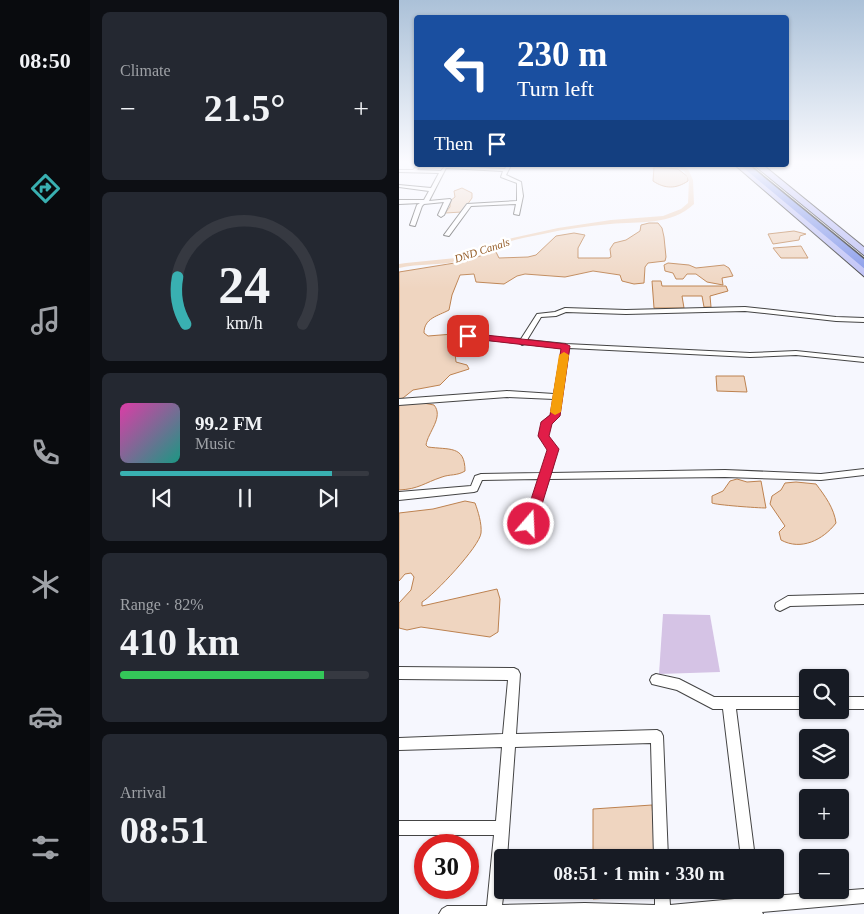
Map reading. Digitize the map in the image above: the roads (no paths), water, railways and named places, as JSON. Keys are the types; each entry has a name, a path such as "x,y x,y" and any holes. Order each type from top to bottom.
{"main road":[{"path":"787,204 849,258 864,266"},
{"path":"800,204 864,260"}],"street":[{"path":"413,225 422,204"},
{"path":"441,215 446,204"},
{"path":"447,235 469,205 491,204"},
{"path":"517,214 519,204"},
{"path":"831,229 864,253"},
{"path":"849,258 864,274"},
{"path":"522,343 539,315 556,314 565,310 626,312 745,309 836,319 864,320"},
{"path":"468,336 566,346 750,355 797,354 864,360"},
{"path":"529,524 546,476 553,449 543,436 545,427 555,416 566,346"},
{"path":"399,402 507,394 557,397"},
{"path":"399,496 474,489 478,478 481,477 751,474 804,478 864,472"},
{"path":"780,606 788,601 864,599"},
{"path":"399,673 514,674 507,782 494,913"},
{"path":"656,680 679,686 713,703 729,705 799,703"},
{"path":"849,703 864,703"},
{"path":"729,705 747,849"},
{"path":"399,744 657,736 661,849"},
{"path":"399,828 501,828"},
{"path":"447,914 663,913 753,903 864,896"},
{"path":"662,899 663,913"}],"waterway":[{"name":"DND Canals","path":"399,266 413,263 456,260 506,241 544,232 599,223 664,218 683,210 691,204"}]}
